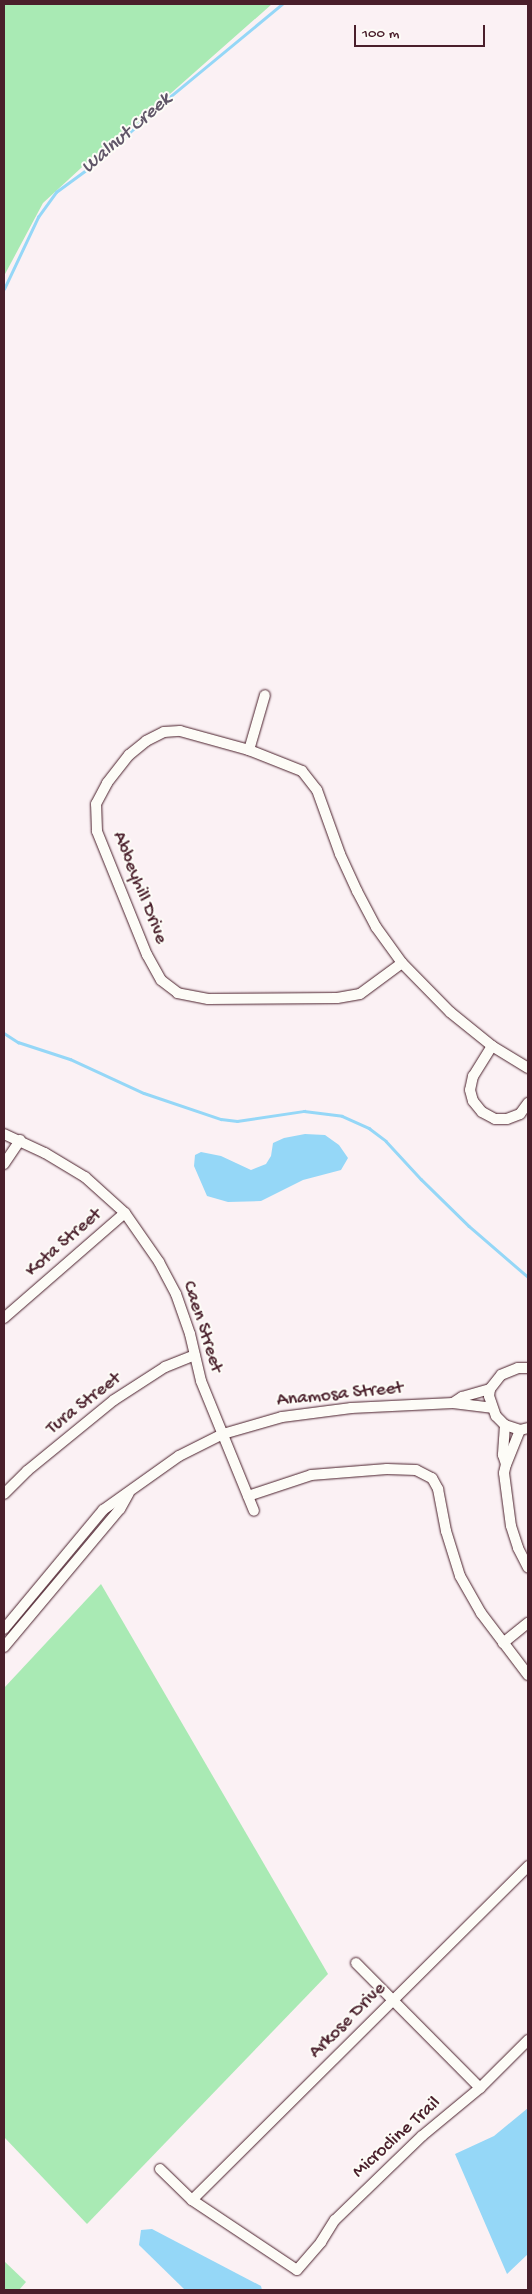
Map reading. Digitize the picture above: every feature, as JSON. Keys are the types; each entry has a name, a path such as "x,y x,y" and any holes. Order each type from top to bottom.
{"street":[{"path":"249,750 265,695"},
{"name":"Abbeyhill Drive","path":"402,963 360,994 337,998 208,999 178,993 161,980 146,954 96,831 96,804 107,783 129,755 146,741 164,732 180,731 249,750 302,771 317,790 340,854 357,891 376,927 402,963 450,1012 492,1046 528,1068"},
{"path":"492,1046 474,1076 470,1090 473,1101 482,1112 494,1119 508,1119 520,1114 528,1103"},
{"name":"Caen Street","path":"4,1134 20,1140 85,1177 125,1213 159,1262 176,1294 202,1381 254,1511"},
{"path":"4,1164 20,1140"},
{"name":"Kota Street","path":"4,1318 125,1213"},
{"name":"Tura Street","path":"4,1494 27,1471 114,1400 165,1367 195,1355"},
{"path":"506,1464 503,1455 504,1425 492,1408 489,1396 490,1389 501,1375 527,1366"},
{"name":"Anamosa Street","path":"453,1403 462,1397 490,1389"},
{"name":"Anamosa Street","path":"4,1629 103,1510 130,1493 179,1456 223,1434 282,1417 316,1412 453,1403 492,1408"},
{"path":"504,1425 524,1429 506,1464 504,1473 511,1526 518,1548 528,1568"},
{"path":"248,1496 311,1475 387,1469 416,1470 432,1478 438,1489 452,1553 460,1576 481,1613 528,1675"},
{"name":"Anamosa Street","path":"4,1647 120,1509 130,1493"},
{"path":"503,1643 528,1623"},
{"name":"Arkose Drive","path":"192,2200 528,1866"},
{"path":"356,1962 480,2088"},
{"name":"Microcline Trail","path":"192,2200 297,2270 322,2242 335,2220 422,2136 480,2088 528,2040"},
{"path":"160,2169 192,2200"}],"green space":[{"path":"4,4 272,4 110,147 93,157 43,203 4,276"},
{"path":"101,1584 328,1974 87,2224 4,2137 4,1688"},
{"path":"4,2261 26,2282 19,2290 4,2290"}],"water":[{"path":"305,1134 325,1135 339,1145 348,1158 341,1170 303,1180 261,1201 228,1202 207,1196 194,1166 195,1155 201,1152 221,1156 251,1170 266,1164 271,1156 273,1143 284,1138"},
{"path":"528,2108 528,2254 507,2274 455,2154 494,2136"},
{"path":"152,2229 261,2286 262,2290 185,2290 139,2245 141,2230"}],"waterway":[{"name":"Walnut Creek","path":"4,289 38,217 56,192 93,165 160,105 282,4"},
{"path":"4,1033 18,1042 70,1059 144,1093 221,1119 237,1121 304,1111 342,1116 369,1128 386,1141 421,1179 469,1226 528,1277"}]}
